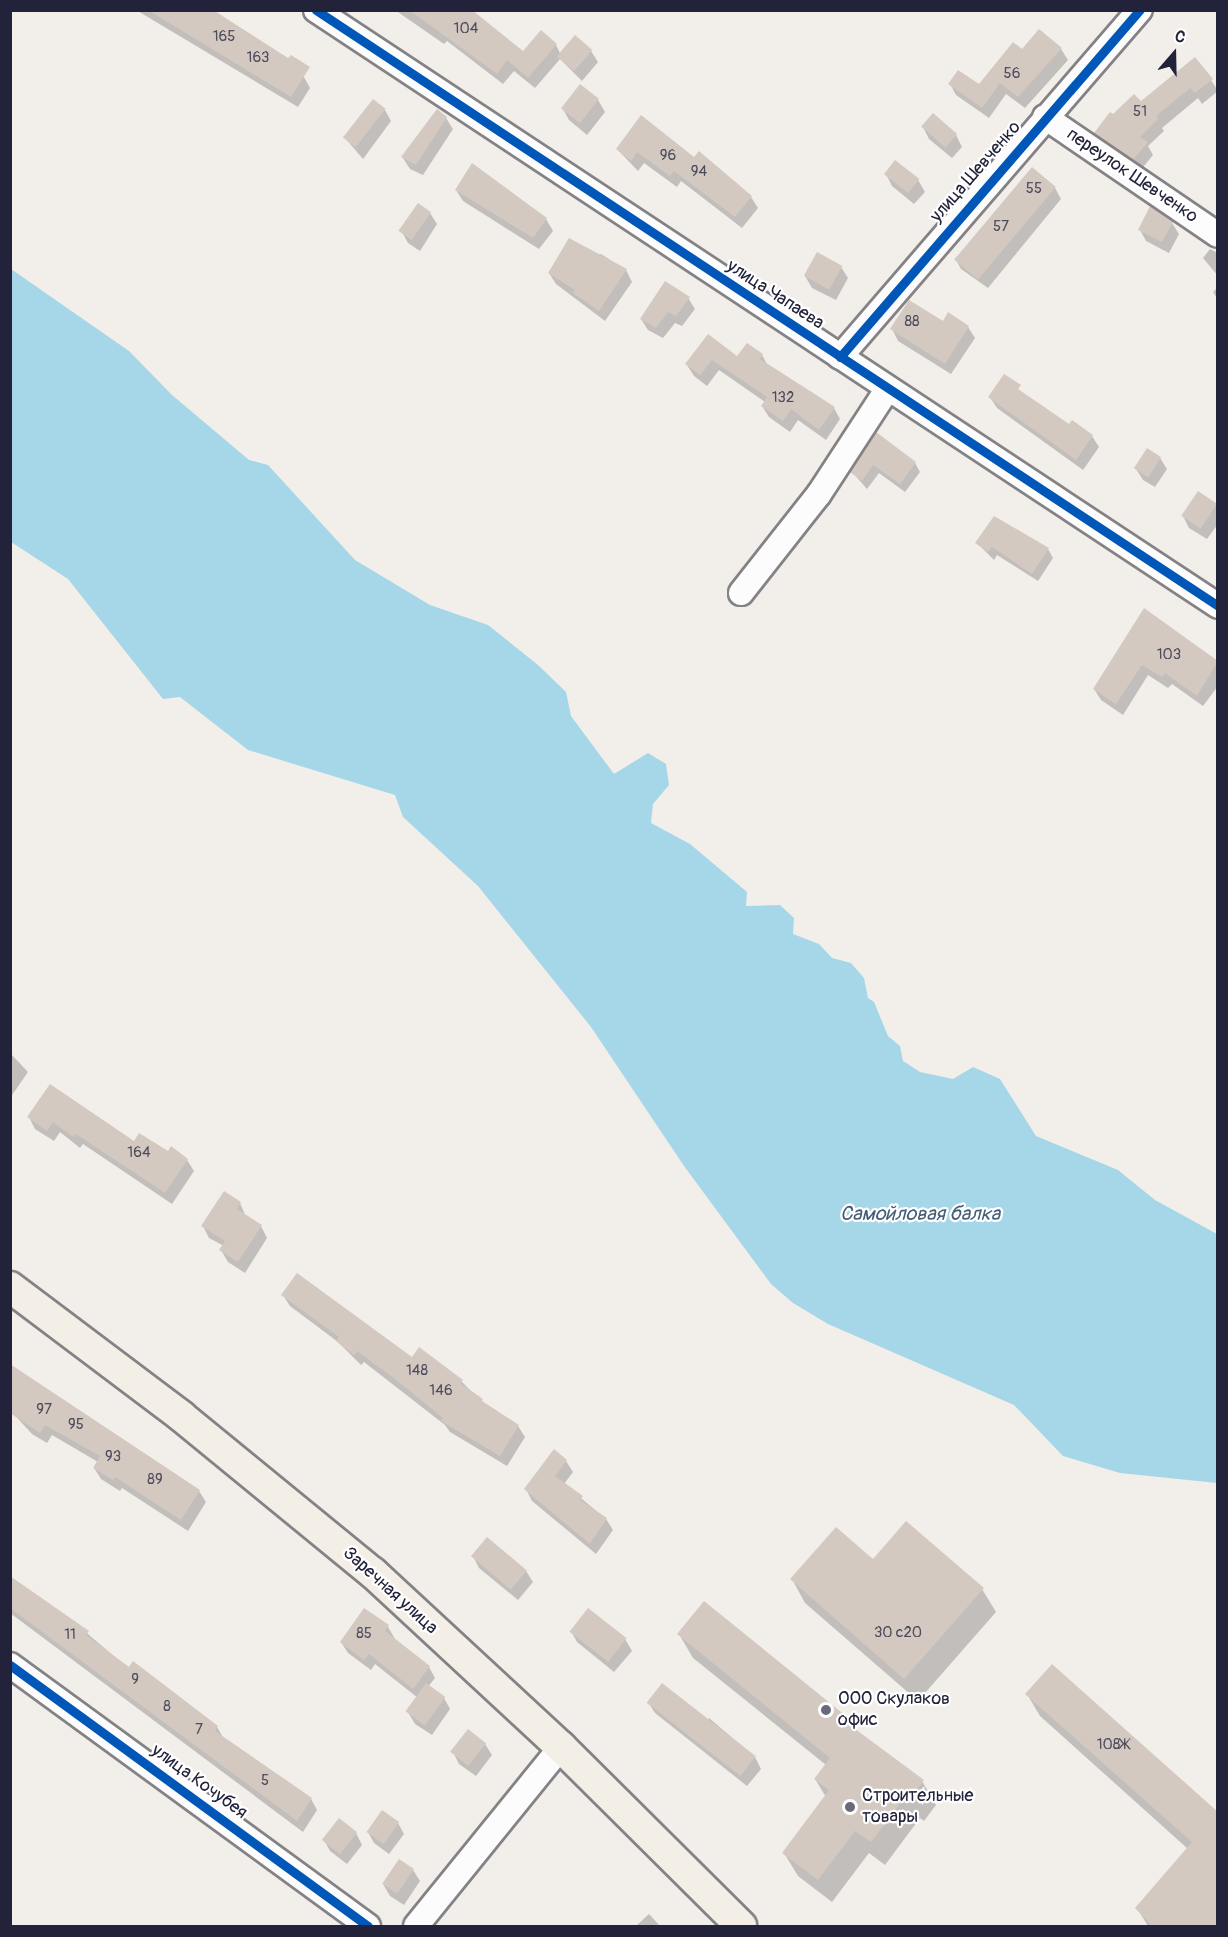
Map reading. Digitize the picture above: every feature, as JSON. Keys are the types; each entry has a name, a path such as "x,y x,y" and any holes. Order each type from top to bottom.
{"main road":[{"name":"Заречная улица","path":"10,1287 181,1416 373,1573 561,1747 741,1926"}],"street":[{"name":"улица Чапаева","path":"316,10 1218,606"},
{"name":"улица Шевченко","path":"840,357 1045,117 1140,10"},
{"name":"переулок Шевченко","path":"1045,117 1218,235"},
{"path":"741,593 819,494 888,388"},
{"name":"улица Кочубея","path":"10,1665 368,1926"},
{"path":"416,1926 561,1747"}],"water":[{"name":"Самойловая балка","path":"11,269 129,351 172,395 249,460 268,465 355,560 430,605 488,625 538,665 566,692 571,716 614,774 648,753 666,764 669,785 653,804 651,823 690,844 747,892 746,906 780,905 794,918 793,934 819,944 832,958 851,963 864,978 868,998 874,1002 888,1036 900,1046 903,1061 920,1072 953,1079 973,1067 1000,1079 1036,1136 1118,1170 1155,1200 1217,1234 1217,1483 1120,1473 1063,1456 1014,1405 828,1324 793,1303 771,1284 684,1166 591,1027 478,886 403,817 395,795 248,750 180,697 163,699 68,579 11,542"}],"building":[{"path":"148,10 213,10 288,58 291,55 310,67 291,97"},
{"path":"409,10 472,10 523,51 541,30 557,44 528,78 507,60 497,74"},
{"path":"1039,29 1062,48 1018,97 1000,83 982,108 948,84 958,70 979,84 1013,42 1022,49"},
{"path":"575,35 592,50 574,71 557,56"},
{"path":"1195,57 1213,79 1195,93 1190,88 1156,116 1158,119 1140,137 1148,142 1133,160 1094,133 1110,112 1113,114 1134,94 1141,101"},
{"path":"580,84 599,99 580,123 561,108"},
{"path":"373,99 386,109 355,147 343,138"},
{"path":"437,109 447,117 416,165 401,157"},
{"path":"933,113 957,134 945,148 921,127"},
{"path":"641,115 694,157 699,151 752,196 735,217 674,171 670,176 637,152 631,161 616,149"},
{"path":"895,160 919,179 908,193 884,174"},
{"path":"472,163 547,218 533,238 455,190"},
{"path":"1032,167 1056,187 978,280 954,260"},
{"path":"418,203 431,212 412,240 398,231"},
{"path":"1150,206 1173,222 1162,242 1138,230"},
{"path":"569,238 627,269 599,311 573,293 575,290 548,273"},
{"path":"817,252 842,266 829,290 804,276"},
{"path":"665,281 690,297 676,316 668,312 656,328 640,319"},
{"path":"909,300 943,321 948,312 969,326 945,364 890,329"},
{"path":"708,334 737,356 747,343 763,354 760,359 835,407 819,430 791,409 783,421 761,406 767,397 712,360 700,375 685,364"},
{"path":"1004,374 1021,385 1018,389 1069,424 1072,420 1093,435 1076,460 988,397"},
{"path":"876,432 916,462 900,484 873,465 862,481 850,472"},
{"path":"1147,448 1161,457 1148,477 1134,468"},
{"path":"1198,491 1217,504 1200,529 1181,516"},
{"path":"994,516 1049,548 1032,574 992,547 988,552 975,543"},
{"path":"1144,608 1218,661 1197,696 1165,673 1162,677 1142,665 1116,704 1093,689"},
{"path":"50,1084 134,1141 139,1133 168,1151 171,1146 188,1159 165,1193 76,1134 73,1137 53,1122 47,1131 27,1117"},
{"path":"224,1191 241,1202 237,1209 262,1225 238,1262 219,1250 225,1241 201,1226"},
{"path":"297,1273 412,1357 419,1347 463,1380 460,1383 483,1399 482,1401 519,1425 500,1456 441,1421 443,1418 395,1379 357,1351 354,1355 336,1341 339,1337 281,1295"},
{"path":"10,1364 200,1490 181,1520 115,1477 113,1480 93,1468 100,1456 45,1425 40,1433 10,1413"},
{"path":"554,1449 567,1460 555,1476 583,1496 580,1500 607,1518 590,1544 524,1489"},
{"path":"906,1521 984,1588 904,1679 790,1579 836,1527 873,1559"},
{"path":"487,1537 527,1570 511,1590 471,1556"},
{"path":"10,1576 89,1631 86,1635 129,1667 133,1661 218,1726 215,1731 312,1798 297,1821 10,1608"},
{"path":"704,1601 846,1716 843,1720 924,1780 910,1799 906,1796 871,1842 855,1831 818,1880 782,1853 829,1790 814,1779 830,1758 677,1634"},
{"path":"364,1608 389,1625 385,1631 430,1666 413,1689 369,1654 364,1660 340,1642"},
{"path":"588,1608 627,1638 608,1662 570,1632"},
{"path":"1052,1664 1218,1812 1218,1926 1152,1926 1135,1908 1192,1842 1025,1694"},
{"path":"426,1683 445,1697 425,1725 405,1711"},
{"path":"662,1683 756,1756 740,1776 647,1703"},
{"path":"468,1729 486,1743 468,1766 450,1752"},
{"path":"382,1810 399,1822 384,1844 367,1832"},
{"path":"339,1818 357,1832 340,1854 322,1840"},
{"path":"399,1859 414,1869 397,1894 382,1884"}],"cycle path":[{"path":"316,10 1218,606"},
{"path":"840,357 1140,10"},
{"path":"10,1665 368,1926"}],"place":[{"name":"ООО Скулаков офис","path":"826,1710"},
{"name":"Строительные товары","path":"850,1807"}]}
